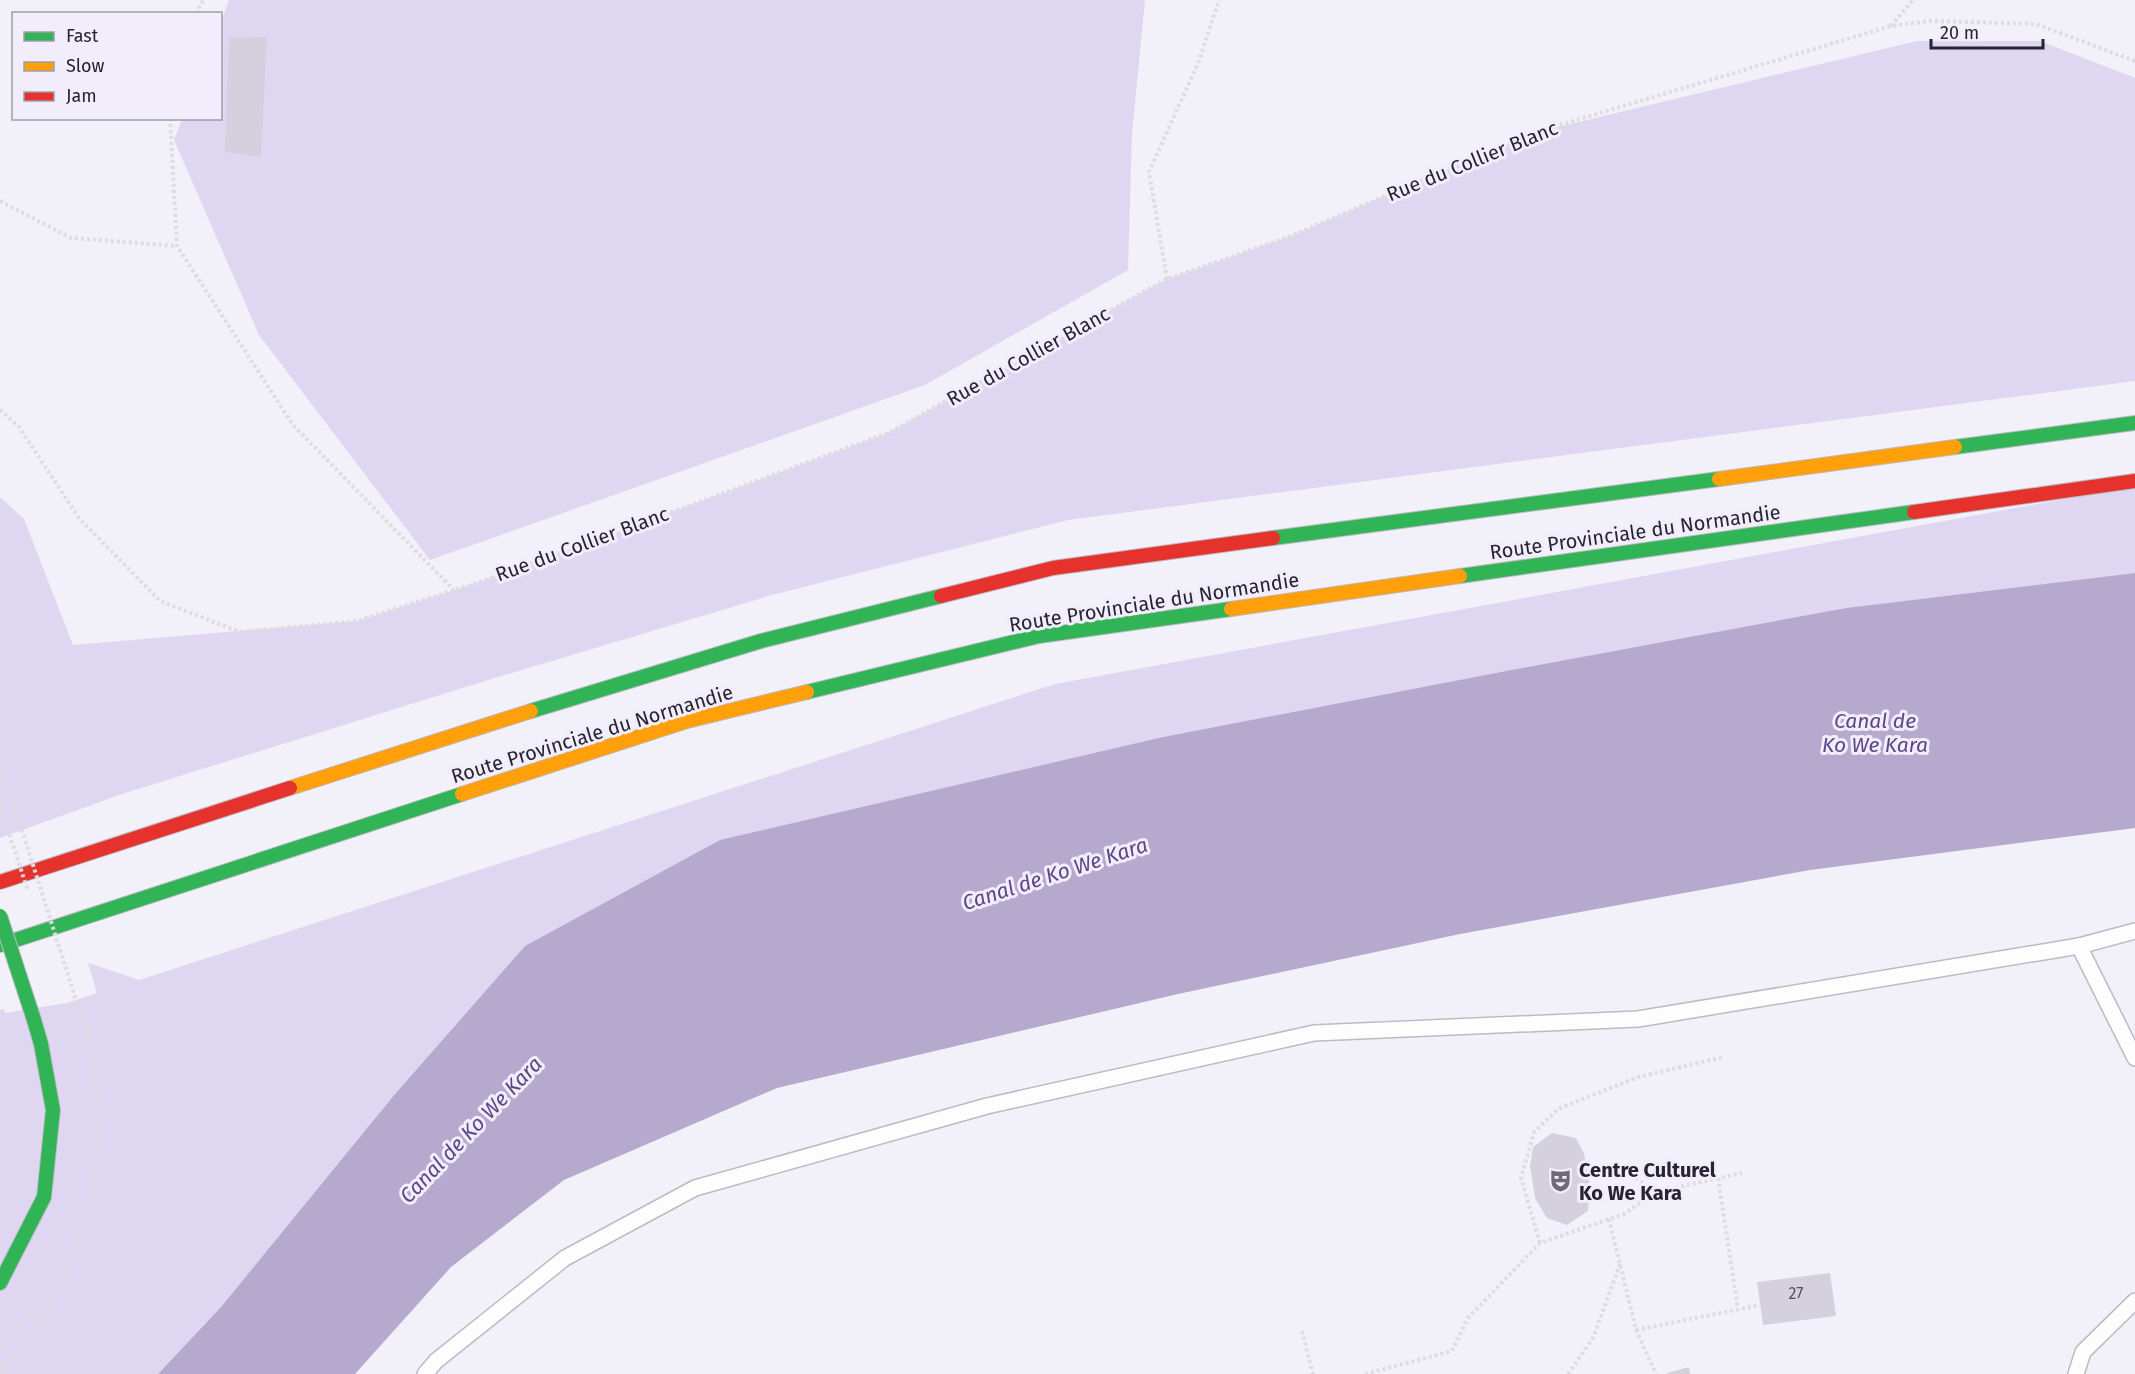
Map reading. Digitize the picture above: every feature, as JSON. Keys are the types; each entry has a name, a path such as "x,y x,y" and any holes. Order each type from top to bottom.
{"main road":[{"name":"Route Provinciale du Normandie","path":"0,882 481,726 761,641 1053,568 2135,423"},
{"name":"Route Provinciale du Normandie","path":"0,945 687,721 1039,636 2135,481"},
{"path":"0,867 86,855"},
{"path":"62,940 112,910"},
{"path":"0,916 41,1044 53,1110 44,1197 0,1282"},
{"path":"0,974 32,958"}],"lane":[{"path":"425,1374 436,1361 565,1258 695,1188 987,1106 1314,1033 1638,1019 2079,946 2135,932"},
{"path":"2079,946 2135,1058"},
{"path":"2076,1374 2083,1352 2135,1301"}],"path":[{"path":"1167,279 1149,172 1199,61 1219,0"},
{"path":"1891,26 1913,0"},
{"name":"Rue du Collier Blanc","path":"0,410 19,427 80,518 159,601 240,632 357,621 454,590 888,433 1167,279 1286,238 1533,133 1891,26 1929,21 2036,24 2135,61"},
{"path":"170,120 177,246 293,425 454,590"},
{"path":"0,201 71,238 177,246"},
{"path":"0,761 88,1038"},
{"path":"0,806 29,896"},
{"path":"1540,1243 1521,1178 1534,1132 1558,1109 1638,1077 1724,1057"},
{"path":"1365,1374 1452,1351 1468,1318 1540,1243 1624,1214 1656,1192 1742,1173"},
{"path":"1588,1174 1635,1177 1656,1192"},
{"path":"1718,1178 1738,1309"},
{"path":"1609,1220 1636,1330 1656,1374"},
{"path":"1568,1374 1593,1338 1620,1264"},
{"path":"1636,1330 1760,1305"},
{"path":"1302,1331 1313,1374"}],"shaded area":[{"path":"229,0 1145,0 1132,134 1128,270 925,385 430,560 259,335 174,140 182,120 222,120 222,19"},
{"path":"1917,41 2040,41 2135,78 2135,381 1068,520 772,595 122,794 0,838 0,497 24,519 73,645 357,621 477,583 888,433 1167,279 1286,238 1533,133"},
{"path":"2135,486 2135,573 1846,608 1163,737 525,946 395,1094 221,1307 158,1374 0,1374 0,1010 4,1009 5,1013 67,1003 97,993 88,963 139,980 1055,684"}],"water":[{"name":"Canal de Ko We Kara","path":"2135,573 2135,828 1810,870 1460,934 1178,994 777,1088 564,1180 451,1267 355,1374 158,1374 221,1307 395,1094 525,946 720,840 1163,737 1522,668 1846,608"}],"building":[{"path":"267,37 261,157 225,152 229,38"},
{"name":"Centre Culturel Ko We Kara","path":"1552,1133 1576,1138 1584,1154 1590,1187 1588,1211 1567,1225 1547,1218 1535,1198 1530,1166 1533,1147"},
{"path":"1830,1273 1836,1316 1763,1325 1757,1282"},
{"path":"1689,1367 1690,1374 1667,1374 1667,1373"}],"traffic: fast":[{"path":"1955,447 2135,423"},
{"path":"1273,538 1719,479"},
{"path":"1460,576 1914,512"},
{"path":"531,711 761,641 941,596"},
{"path":"807,692 1039,636 1231,609"},
{"path":"0,945 462,794"},
{"path":"0,916 34,1020"},
{"path":"0,1283 44,1197 53,1110 41,1044 34,1020"}],"traffic: slow":[{"path":"1719,479 1955,447"},
{"path":"1231,609 1460,576"},
{"path":"462,794 687,721 807,692"},
{"path":"290,788 531,711"}],"traffic: jam":[{"path":"1914,512 2135,481"},
{"path":"941,596 1053,568 1273,538"},
{"path":"0,882 290,788"}],"place":[{"name":"Centre Culturel Ko We Kara","path":"1561,1181"}]}
